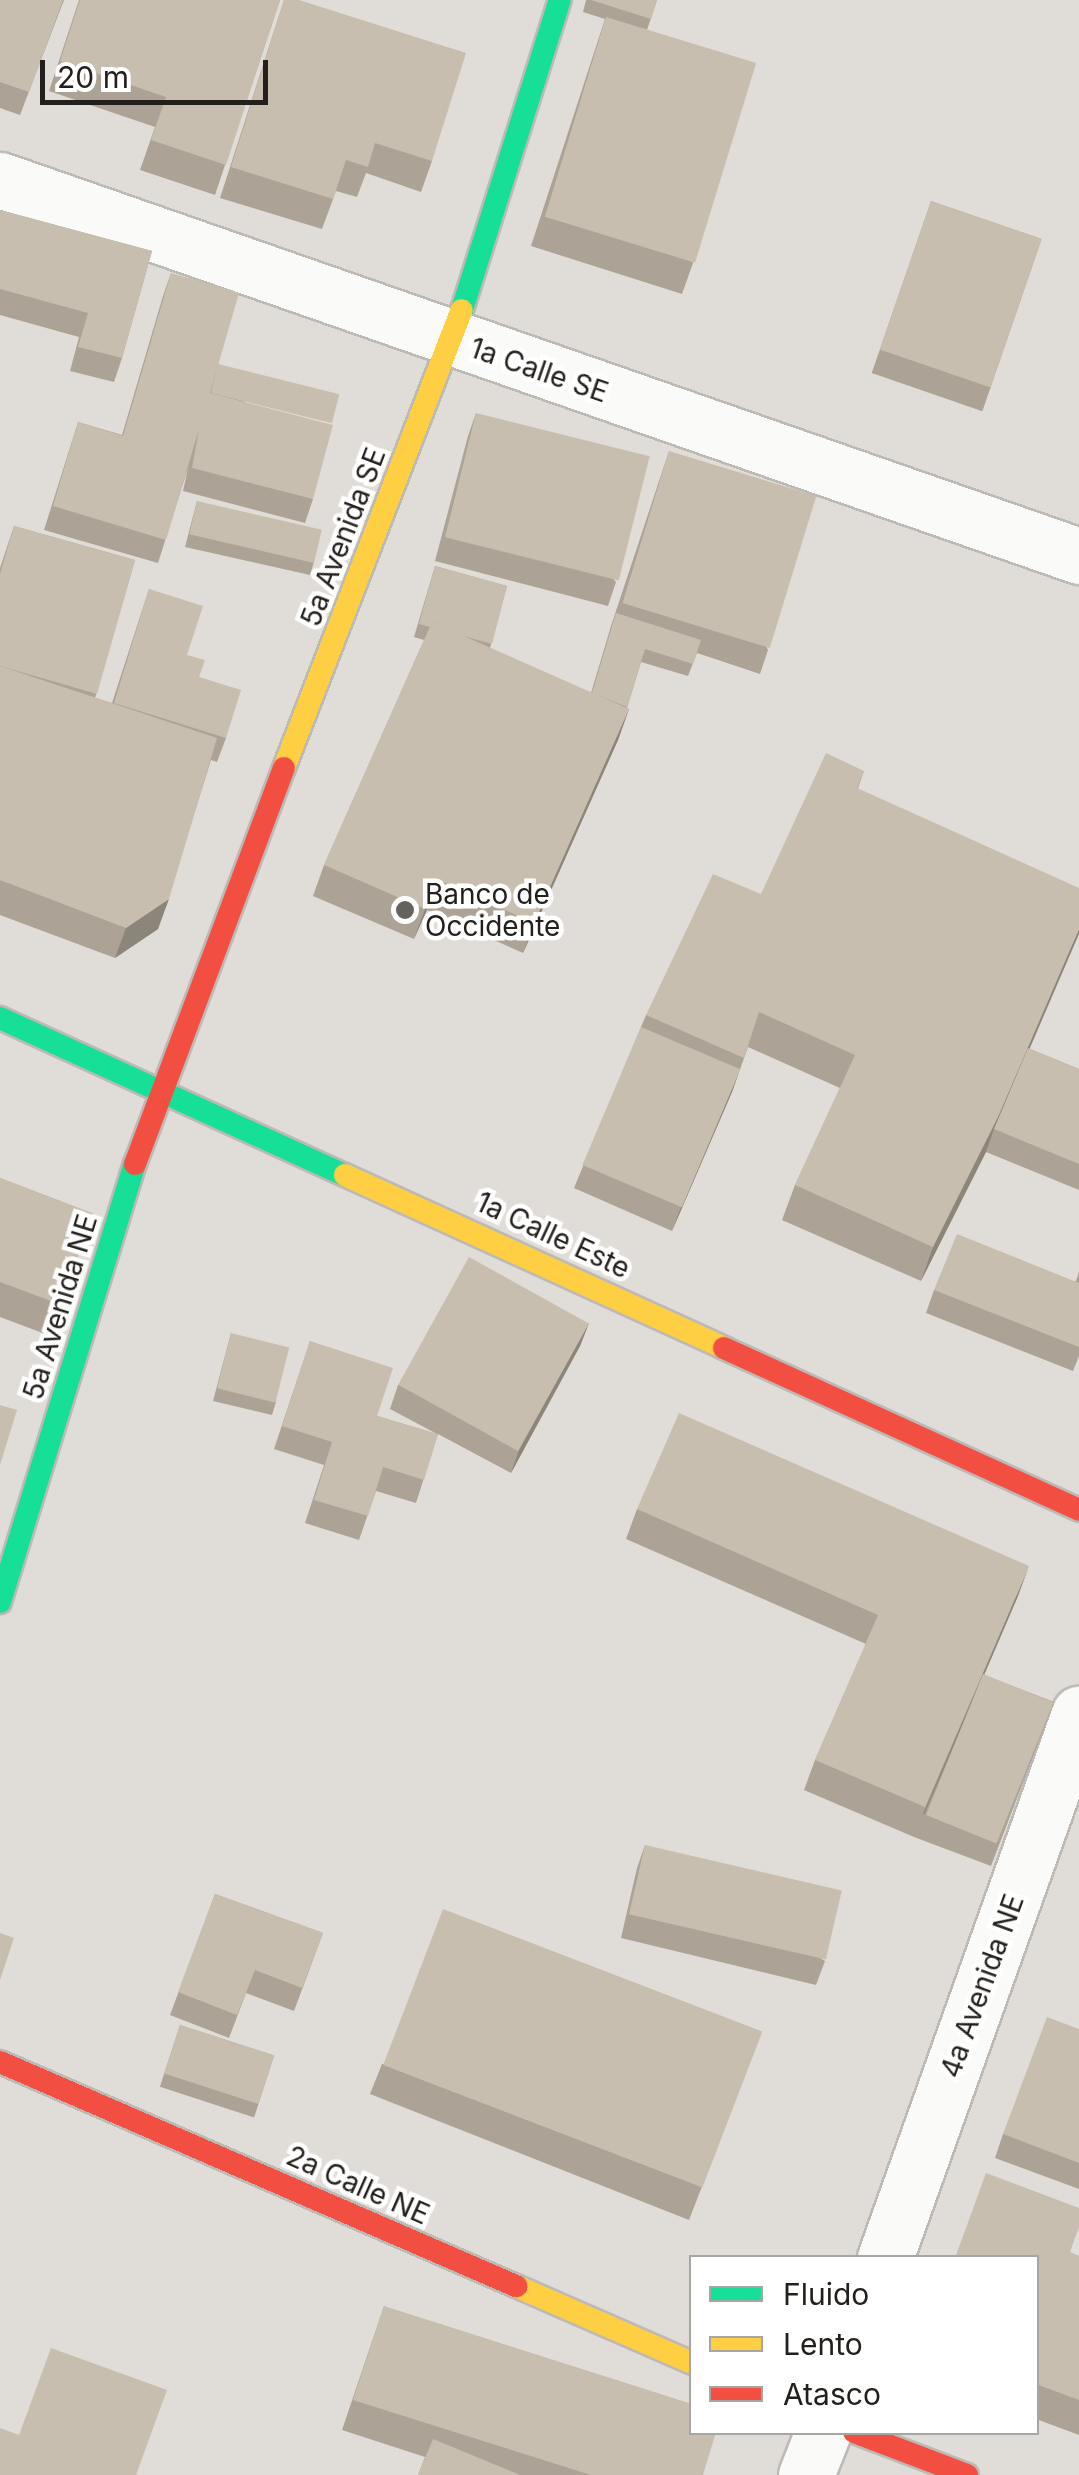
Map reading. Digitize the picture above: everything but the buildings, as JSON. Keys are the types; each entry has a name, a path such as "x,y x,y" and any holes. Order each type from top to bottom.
{"main road":[{"name":"5a Avenida SE","path":"159,1087 452,340 560,0"},
{"name":"1a Calle Este","path":"0,1018 159,1087 1079,1510"},
{"name":"5a Avenida NE","path":"0,1602 159,1087"},
{"name":"2a Calle NE","path":"0,2062 689,2362"},
{"path":"862,2435 967,2475"}],"street":[{"name":"1a Calle SE","path":"0,180 1079,556"},
{"name":"4a Avenida NE","path":"887,2255 1079,1714"},
{"path":"806,2475 822,2435"}],"traffic: fast":[{"path":"462,310 560,0"},
{"path":"0,1018 345,1175"},
{"path":"0,1602 135,1164"}],"traffic: slow":[{"path":"284,768 462,310"},
{"path":"345,1175 724,1348"},
{"path":"516,2286 689,2362"}],"traffic: jam":[{"path":"135,1164 284,768"},
{"path":"724,1348 1079,1510"},
{"path":"0,2062 516,2286"},
{"path":"862,2435 967,2475"}],"place":[{"name":"Banco de Occidente","path":"405,910"}]}
